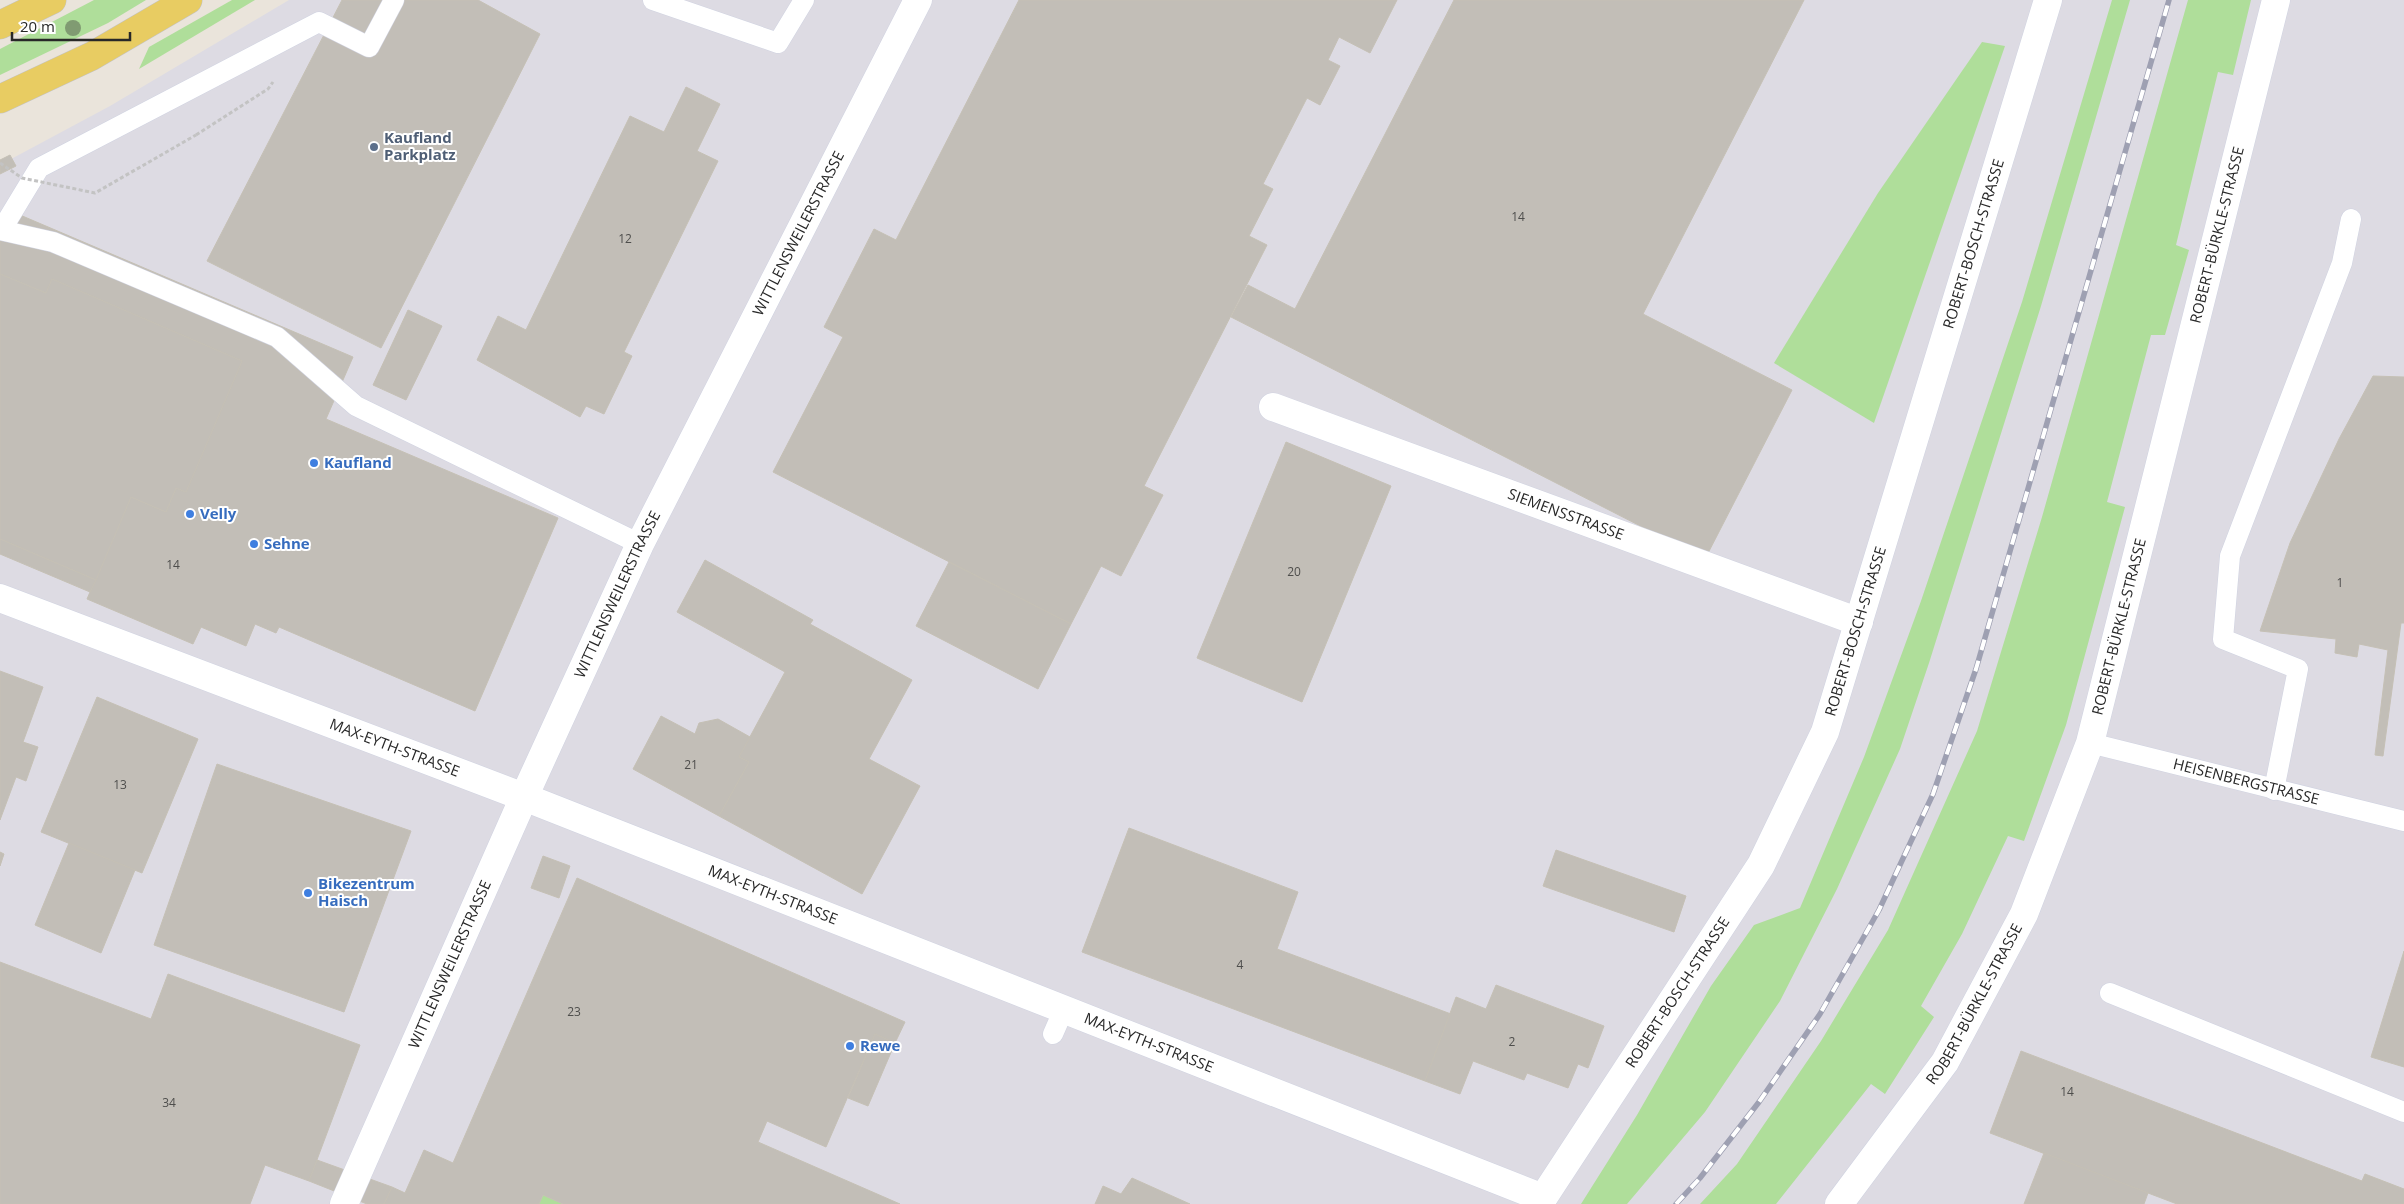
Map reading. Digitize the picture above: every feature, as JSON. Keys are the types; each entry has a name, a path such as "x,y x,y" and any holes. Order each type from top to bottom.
{"main road":[{"path":"0,25 52,0"},
{"path":"0,99 92,56 188,0"}],"street":[{"name":"WITTLENSWEILERSTRASSE","path":"344,1204 524,797 640,544 918,0"},
{"name":"ROBERT-BOSCH-STRASSE","path":"1540,1201 1761,865 1825,732 2048,0"},
{"name":"ROBERT-BÜRKLE-STRASSE","path":"1839,1204 1946,1062 2024,914 2090,743 2276,0"},
{"name":"SIEMENSSTRASSE","path":"1273,407 1859,622"},
{"name":"MAX-EYTH-STRASSE","path":"0,598 524,797 1064,1009 1540,1201"}],"lane":[{"path":"394,0 369,47 319,22 39,168 1,230 53,242 277,337 356,406 640,544"},
{"path":"653,0 778,43 804,0"},
{"path":"2274,790 2298,669 2223,639 2230,556 2342,263 2351,220"},
{"name":"HEISENBERGSTRASSE","path":"2090,743 2274,790 2402,820"},
{"path":"2110,993 2404,1112"},
{"path":"1053,1034 1064,1009"}],"path":[{"path":"0,163 22,178 95,193 196,136 268,89"}],"shaded area":[{"path":"289,0 2404,0 2404,1204 0,1204 0,165 110,106"}],"green space":[{"path":"94,0 146,0 108,23 0,75 0,49"},
{"path":"232,0 255,0 139,69 149,47"},
{"path":"2112,0 2130,0 2041,306 1929,663 1900,749 1837,889 1780,1001 1705,1112 1627,1204 1581,1204 1637,1115 1711,986 1754,925 1800,908 1864,757 1921,601 2022,302"},
{"path":"2188,0 2251,0 2233,75 2218,72 2176,245 2189,250 2165,335 2151,335 2107,502 2125,507 2066,725 2024,841 2008,836 1962,934 1921,1006 1934,1017 1885,1094 1871,1084 1776,1204 1700,1204 1737,1164 1821,1041 1888,930 1977,731 2042,517"},
{"path":"1982,42 2005,46 1874,423 1774,363 1878,193"},
{"path":"543,1195 563,1204 539,1204"}],"building":[{"name":"Kaufland Parkplatz","path":"342,0 478,0 540,34 381,348 207,261"},
{"path":"1019,0 1397,0 1370,53 1339,37 1328,60 1340,66 1320,105 1307,98 1263,184 1273,189 1249,236 1267,245 1144,486 1163,495 1121,576 1101,566 1071,624 773,472 843,337 824,327 874,229 896,240"},
{"path":"1454,0 1804,0 1643,314 1792,390 1705,559 1231,317 1248,285 1295,309"},
{"path":"686,87 720,104 697,151 718,161 624,352 632,356 604,414 586,406 580,417 477,360 498,316 526,330 630,116 664,132"},
{"path":"10,155 16,166 0,174 0,160"},
{"name":"Kaufland","path":"13,212 353,357 326,419 558,518 475,711 279,627 276,633 255,624 246,646 201,627 193,644 87,599 131,497 166,512 176,488 186,492 242,361 52,279 46,293 0,274 0,219"},
{"path":"0,274 46,293 52,279 242,361 186,492 176,488 166,512 131,497 96,580 0,539"},
{"path":"408,310 442,326 406,400 373,385"},
{"path":"2373,376 2404,377 2404,623 2401,623 2383,756 2375,755 2388,650 2359,644 2357,657 2335,653 2336,639 2260,631 2290,543 2339,439"},
{"path":"1286,442 1391,486 1302,702 1197,658"},
{"path":"0,539 96,580 90,592 0,554"},
{"path":"705,560 813,620 810,624 912,680 869,759 920,786 862,894 719,816 749,762 739,757 785,672 677,612"},
{"path":"949,562 1071,624 1038,689 916,626"},
{"path":"0,671 43,687 23,742 38,747 26,781 16,777 0,820"},
{"path":"97,697 198,739 142,873 41,832"},
{"path":"661,716 695,734 699,723 718,719 750,737 739,757 749,762 719,816 633,769"},
{"path":"217,764 411,831 344,1012 154,945"},
{"path":"1129,828 1298,892 1277,949 1451,1014 1425,1081 1082,952"},
{"path":"69,843 135,870 101,953 35,925"},
{"path":"1556,850 1686,896 1674,932 1543,886"},
{"path":"0,852 4,854 0,866"},
{"path":"543,856 570,866 559,898 531,888"},
{"path":"577,878 905,1022 895,1043 875,1034 826,1147 767,1121 758,1142 900,1204 563,1204 543,1195 539,1204 384,1204 392,1187 405,1193 424,1150 453,1163"},
{"path":"2404,951 2404,1067 2371,1057"},
{"path":"0,962 151,1019 168,974 360,1045 309,1181 265,1165 250,1204 0,1204"},
{"path":"1496,985 1604,1026 1588,1068 1578,1064 1568,1088 1527,1073 1524,1080 1473,1061 1460,1094 1425,1081 1456,997 1486,1009"},
{"path":"875,1034 895,1043 868,1106 848,1098"},
{"path":"2021,1051 2362,1181 2365,1174 2404,1189 2404,1204 2177,1204 1990,1133"},
{"path":"2044,1153 2148,1193 2144,1204 2024,1204"},
{"path":"317,1160 392,1187 384,1204 367,1204 309,1181"},
{"path":"1132,1178 1190,1204 1095,1204 1103,1186 1121,1194"}],"railway":[{"path":"1676,1204 1700,1178 1759,1102 1820,1014 1879,910 1933,794 1976,669 2169,0"}],"place":[{"name":"Kaufland Parkplatz","path":"374,147"},
{"name":"Kaufland","path":"314,463"},
{"name":"Velly","path":"190,514"},
{"name":"Sehne","path":"254,544"},
{"name":"Bikezentrum Haisch","path":"308,893"},
{"name":"Rewe","path":"850,1046"}]}
